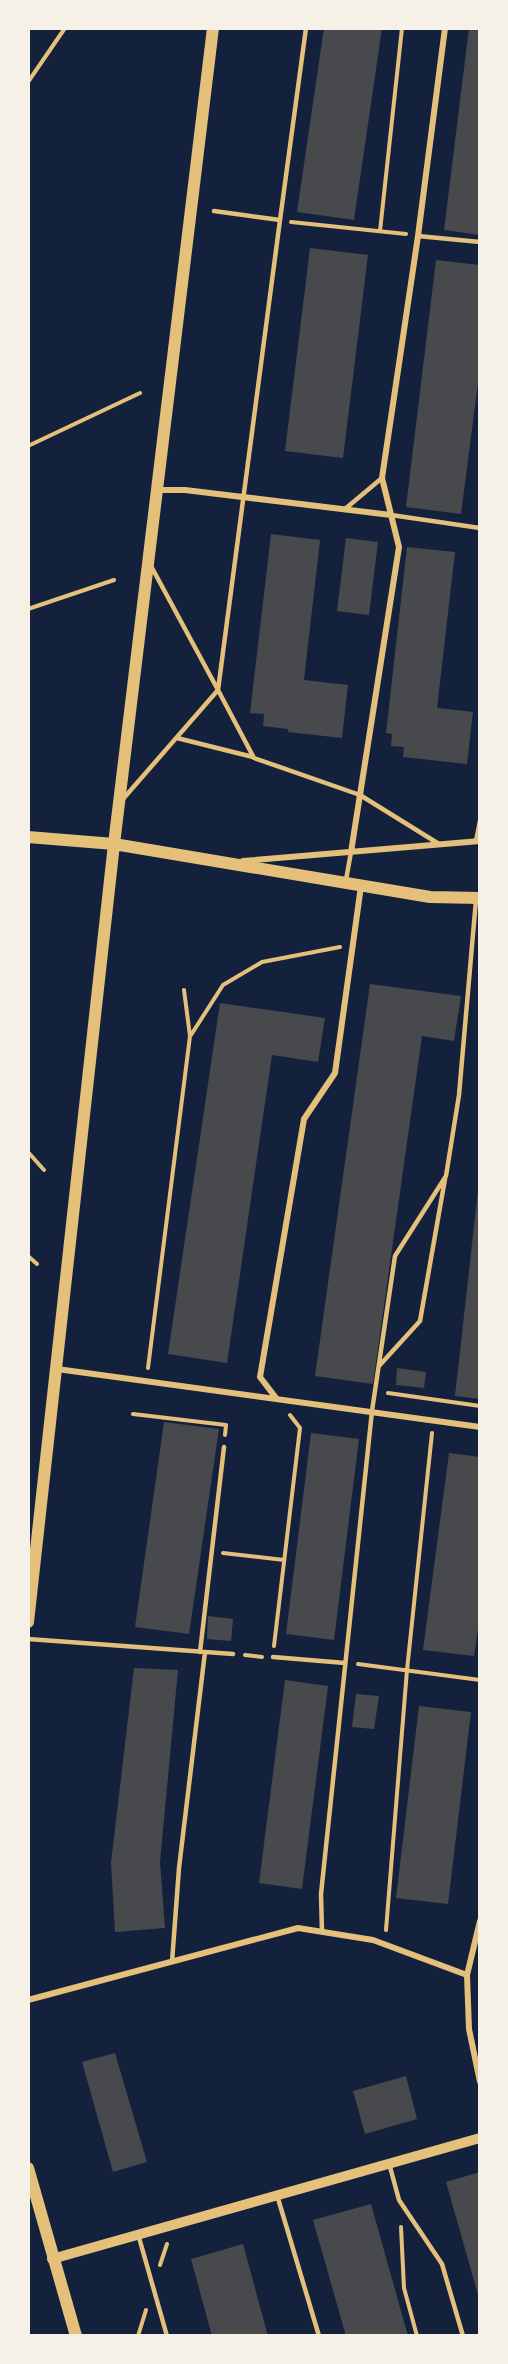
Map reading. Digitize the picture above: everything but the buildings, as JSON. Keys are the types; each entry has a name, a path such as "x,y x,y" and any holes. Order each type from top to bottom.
{"main road":[{"path":"28,1622 114,844 213,28"},
{"path":"28,837 114,844 430,897 478,898"},
{"path":"28,2168 52,2259 76,2336"}],"street":[{"path":"351,852 399,547 382,478 418,236 445,28"},
{"path":"157,490 391,515"},
{"path":"224,862 478,841"},
{"path":"276,1398 260,1377 304,1119 335,1073 360,885"},
{"path":"57,1369 480,1426"},
{"path":"480,1921 467,1974 469,2029 480,2082"},
{"path":"28,2001 298,1928 373,1940 467,1974"},
{"path":"52,2259 480,2138"}],"lane":[{"path":"119,803 218,690 306,28"},
{"path":"214,211 280,220"},
{"path":"418,236 480,242"},
{"path":"345,510 382,478"},
{"path":"391,515 480,528"},
{"path":"149,562 253,757"},
{"path":"177,738 253,757 360,795 439,844"},
{"path":"478,841 480,821"},
{"path":"346,883 351,852"},
{"path":"379,1366 420,1322 459,1095 478,898"},
{"path":"322,1932 321,1894 372,1412 395,1256 446,1176"},
{"path":"172,1962 179,1868 224,1447"},
{"path":"28,1639 233,1654"},
{"path":"273,1657 345,1663"},
{"path":"389,2163 399,2200 442,2264 463,2336"},
{"path":"277,2195 319,2336"},
{"path":"138,2234 167,2336"}],"path":[{"path":"28,82 65,28"},
{"path":"380,231 402,28"},
{"path":"280,220 418,236"},
{"path":"28,339 28,371"},
{"path":"28,446 140,393"},
{"path":"28,609 114,580"},
{"path":"190,1036 223,985 262,962 353,944"},
{"path":"147,1381 190,1036 184,990"},
{"path":"28,1152 44,1170"},
{"path":"28,1256 37,1264"},
{"path":"375,1391 480,1406"},
{"path":"275,1644 300,1428 276,1398"},
{"path":"133,1414 226,1425"},
{"path":"388,1946 385,1920 407,1670 433,1420"},
{"path":"237,1555 284,1560"},
{"path":"233,1654 264,1657"},
{"path":"352,1664 479,1681"},
{"path":"399,2200 404,2288 417,2336"}]}
